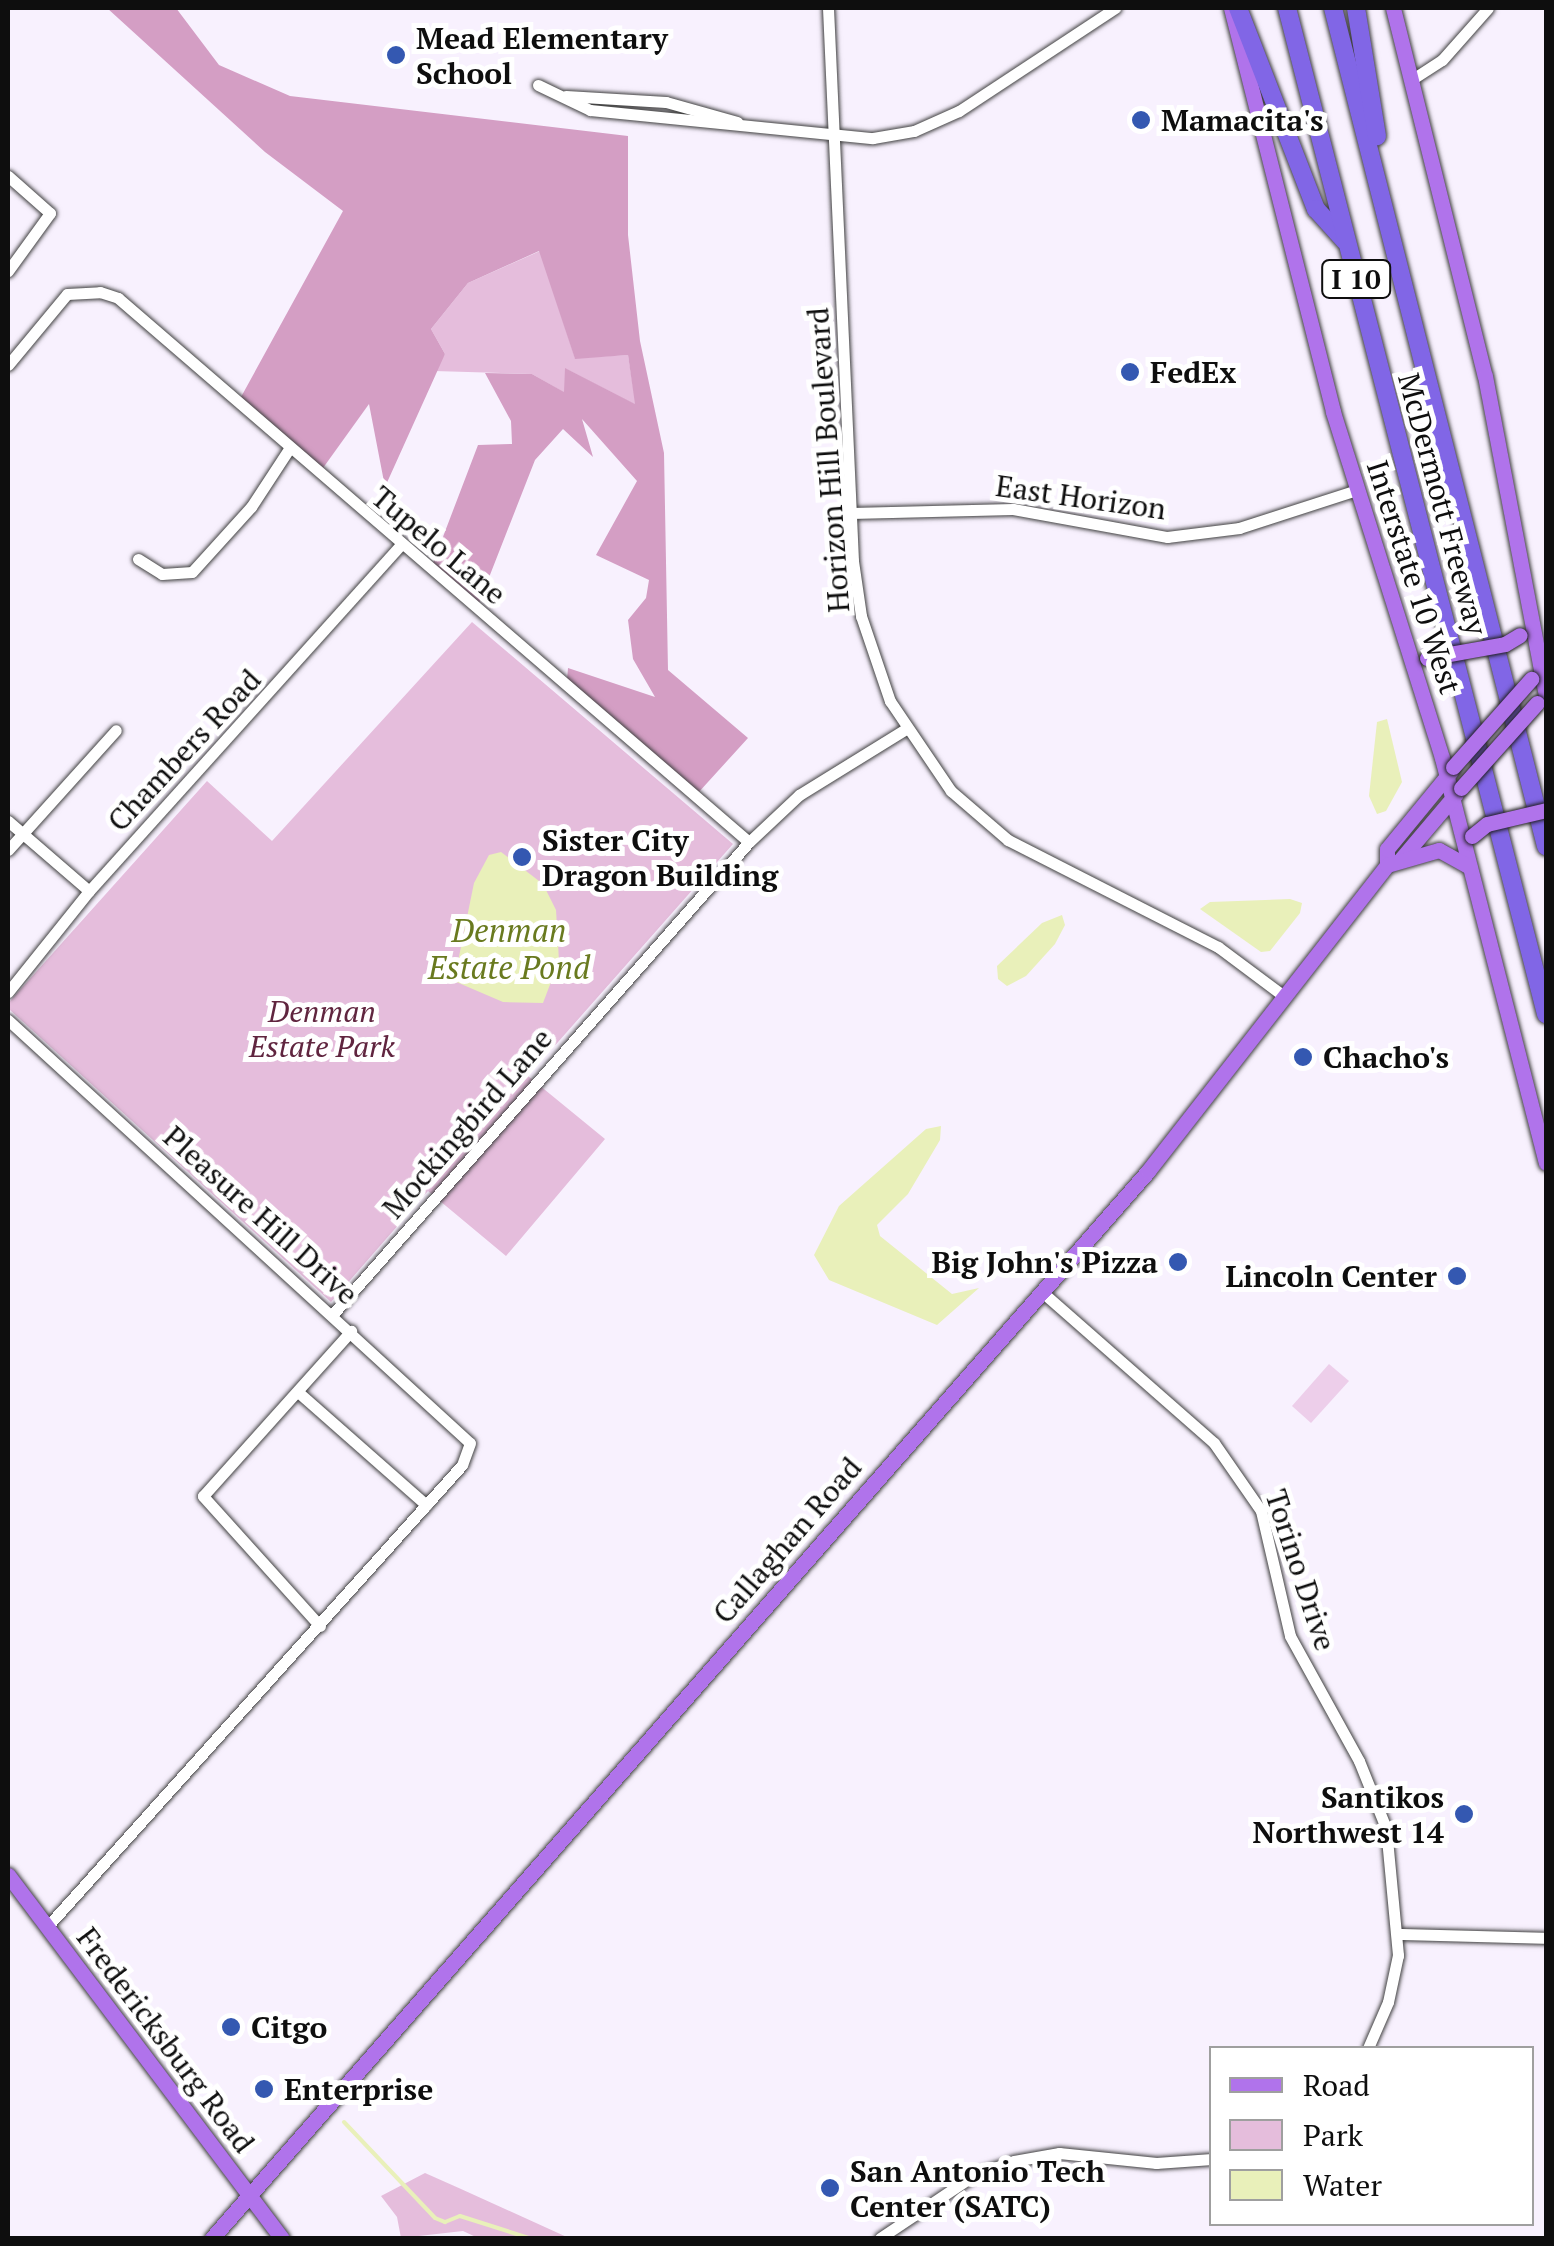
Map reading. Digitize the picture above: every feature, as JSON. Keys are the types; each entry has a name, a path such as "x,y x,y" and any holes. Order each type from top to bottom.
{"highway":[{"path":"1234,8 1316,210 1347,243"},
{"name":"McDermott Freeway","path":"1287,8 1546,1014"},
{"name":"McDermott Freeway","path":"1333,8 1546,846"},
{"path":"1356,8 1397,255"}],"main road":[{"name":"Interstate 10 West","path":"1234,8 1358,490 1457,793 1468,860 1546,1163"},
{"path":"1393,8 1485,376 1526,624 1544,697"},
{"path":"1526,624 1546,636"},
{"path":"1408,644 1427,658 1505,644 1526,624"},
{"name":"Callaghan Road","path":"1394,862 1387,850 1539,671"},
{"name":"Callaghan Road","path":"212,2238 1042,1291 1394,862 1544,697"},
{"path":"1394,862 1439,850 1468,860 1472,836 1487,824 1546,810"},
{"name":"Fredericksburg Road","path":"8,1875 282,2238"}],"street":[{"name":"Horizon Hill Boulevard","path":"828,8 850,513 861,616 906,729 951,791 1008,840 1218,947 1285,997"},
{"path":"538,84 590,110 738,122 835,138 930,126 1072,42 1115,8"},
{"path":"1411,80 1442,60 1488,8"},
{"path":"562,96 626,98 724,114 738,122"},
{"path":"624,114 626,98"},
{"path":"8,176 50,213 8,271"},
{"name":"Tupelo Lane","path":"8,365 67,294 95,292 118,298 400,546 749,842"},
{"path":"138,558 162,574 192,572 251,507 289,450"},
{"name":"East Horizon","path":"850,513 1013,509 1167,536 1239,528 1358,490"},
{"name":"Chambers Road","path":"8,992 88,891 400,546"},
{"name":"Mockingbird Lane","path":"333,1314 749,842 799,796 906,729"},
{"path":"8,850 116,730"},
{"path":"8,820 88,891"},
{"name":"Pleasure Hill Drive","path":"8,1020 460,1426 469,1453 426,1505"},
{"name":"Torino Drive","path":"1042,1291 1214,1442 1251,1492 1266,1524 1290,1636 1379,1806 1398,1934 1388,2002 1369,2046"},
{"path":"320,1626 203,1496 351,1331"},
{"path":"46,1928 426,1505 298,1392"},
{"path":"1398,1934 1546,1938"},
{"path":"880,2238 974,2175 1014,2161 1059,2153 1156,2163 1209,2159"}],"green space":[{"path":"540,251 575,358 628,355 636,405 566,369 565,393 532,374 434,371 445,354 431,329 468,283"},
{"name":"Denman Estate Park","path":"472,622 733,844 528,1076 605,1139 506,1256 428,1191 331,1302 10,1010 10,1001 207,781 272,841"},
{"path":"425,2173 569,2238 478,2238 463,2231 401,2238 397,2217 381,2196"}],"shaded area":[{"path":"107,8 176,8 219,65 290,96 628,136 628,235 640,341 664,453 668,670 748,738 698,793 567,680 568,668 655,697 633,659 628,620 646,598 649,580 596,555 637,481 582,419 593,457 563,429 535,460 479,603 433,563 478,445 512,444 511,421 485,373 532,374 564,392 565,368 635,404 628,355 575,359 539,251 468,283 431,329 445,354 385,487 369,404 323,468 241,397 343,211 265,152"},
{"path":"1329,1364 1349,1381 1311,1423 1292,1406"}],"water":[{"path":"1387,719 1402,782 1386,811 1377,814 1369,796 1377,722"},
{"name":"Denman Estate Pond","path":"501,852 543,884 556,910 559,961 543,1003 503,1002 454,981 474,883 489,855"},
{"path":"1290,899 1302,903 1300,913 1270,951 1261,952 1200,909 1210,902"},
{"path":"1062,915 1065,925 1055,944 1026,976 1007,986 998,979 997,966 1042,923"},
{"path":"941,1126 940,1140 908,1194 877,1225 880,1236 952,1294 979,1288 937,1325 829,1280 814,1255 839,1206 926,1129"}],"waterway":[{"path":"344,2122 435,2218 445,2222 460,2216 529,2238"}],"place":[{"name":"Mead Elementary School","path":"396,55"},
{"name":"Mamacita's","path":"1141,120"},
{"name":"FedEx","path":"1130,372"},
{"name":"Sister City Dragon Building","path":"522,857"},
{"name":"Chacho's","path":"1303,1057"},
{"name":"Big John's Pizza","path":"1178,1262"},
{"name":"Lincoln Center","path":"1457,1276"},
{"name":"Santikos Northwest 14","path":"1464,1814"},
{"name":"Citgo","path":"231,2027"},
{"name":"Enterprise","path":"264,2089"},
{"name":"San Antonio Tech Center (SATC)","path":"830,2188"}]}
